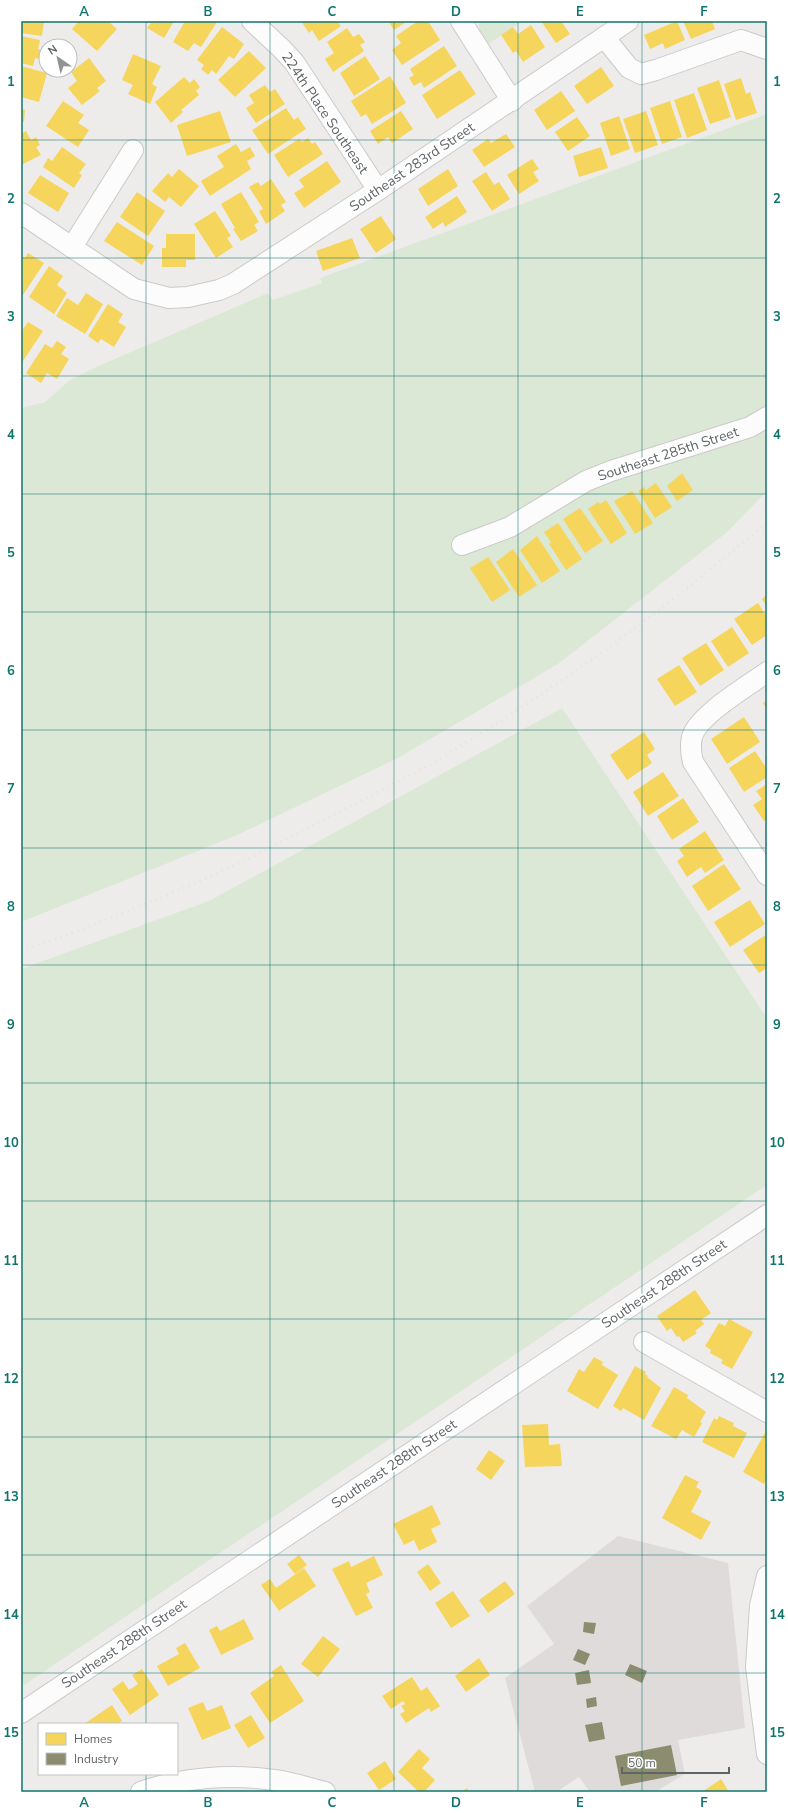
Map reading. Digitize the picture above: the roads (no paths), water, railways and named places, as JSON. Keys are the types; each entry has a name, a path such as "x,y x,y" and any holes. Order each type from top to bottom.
{"street":[{"name":"224th Place Southeast","path":"252,21 294,62 378,190"},
{"path":"461,21 512,101"},
{"name":"Southeast 283rd Street","path":"21,213 134,289 169,298 188,297 213,292 233,284 378,190 512,101 628,21"},
{"path":"604,37 629,68 640,74 741,40 767,49"},
{"path":"72,247 134,150"},
{"name":"Southeast 285th Street","path":"462,545 522,521 592,479 611,471 750,427 767,417"},
{"path":"767,672 706,716 696,728 692,737 691,751 693,762 767,875"},
{"name":"Southeast 288th Street","path":"21,1713 767,1215"},
{"path":"644,1342 767,1412"},
{"path":"767,1576 760,1606 756,1667 767,1754"},
{"path":"141,1792 160,1786 189,1781 222,1778 276,1780 325,1792"}],"railway":[{"path":"21,951 56,939 168,895 244,861 428,766 514,713 613,645 685,590 767,523"}]}
